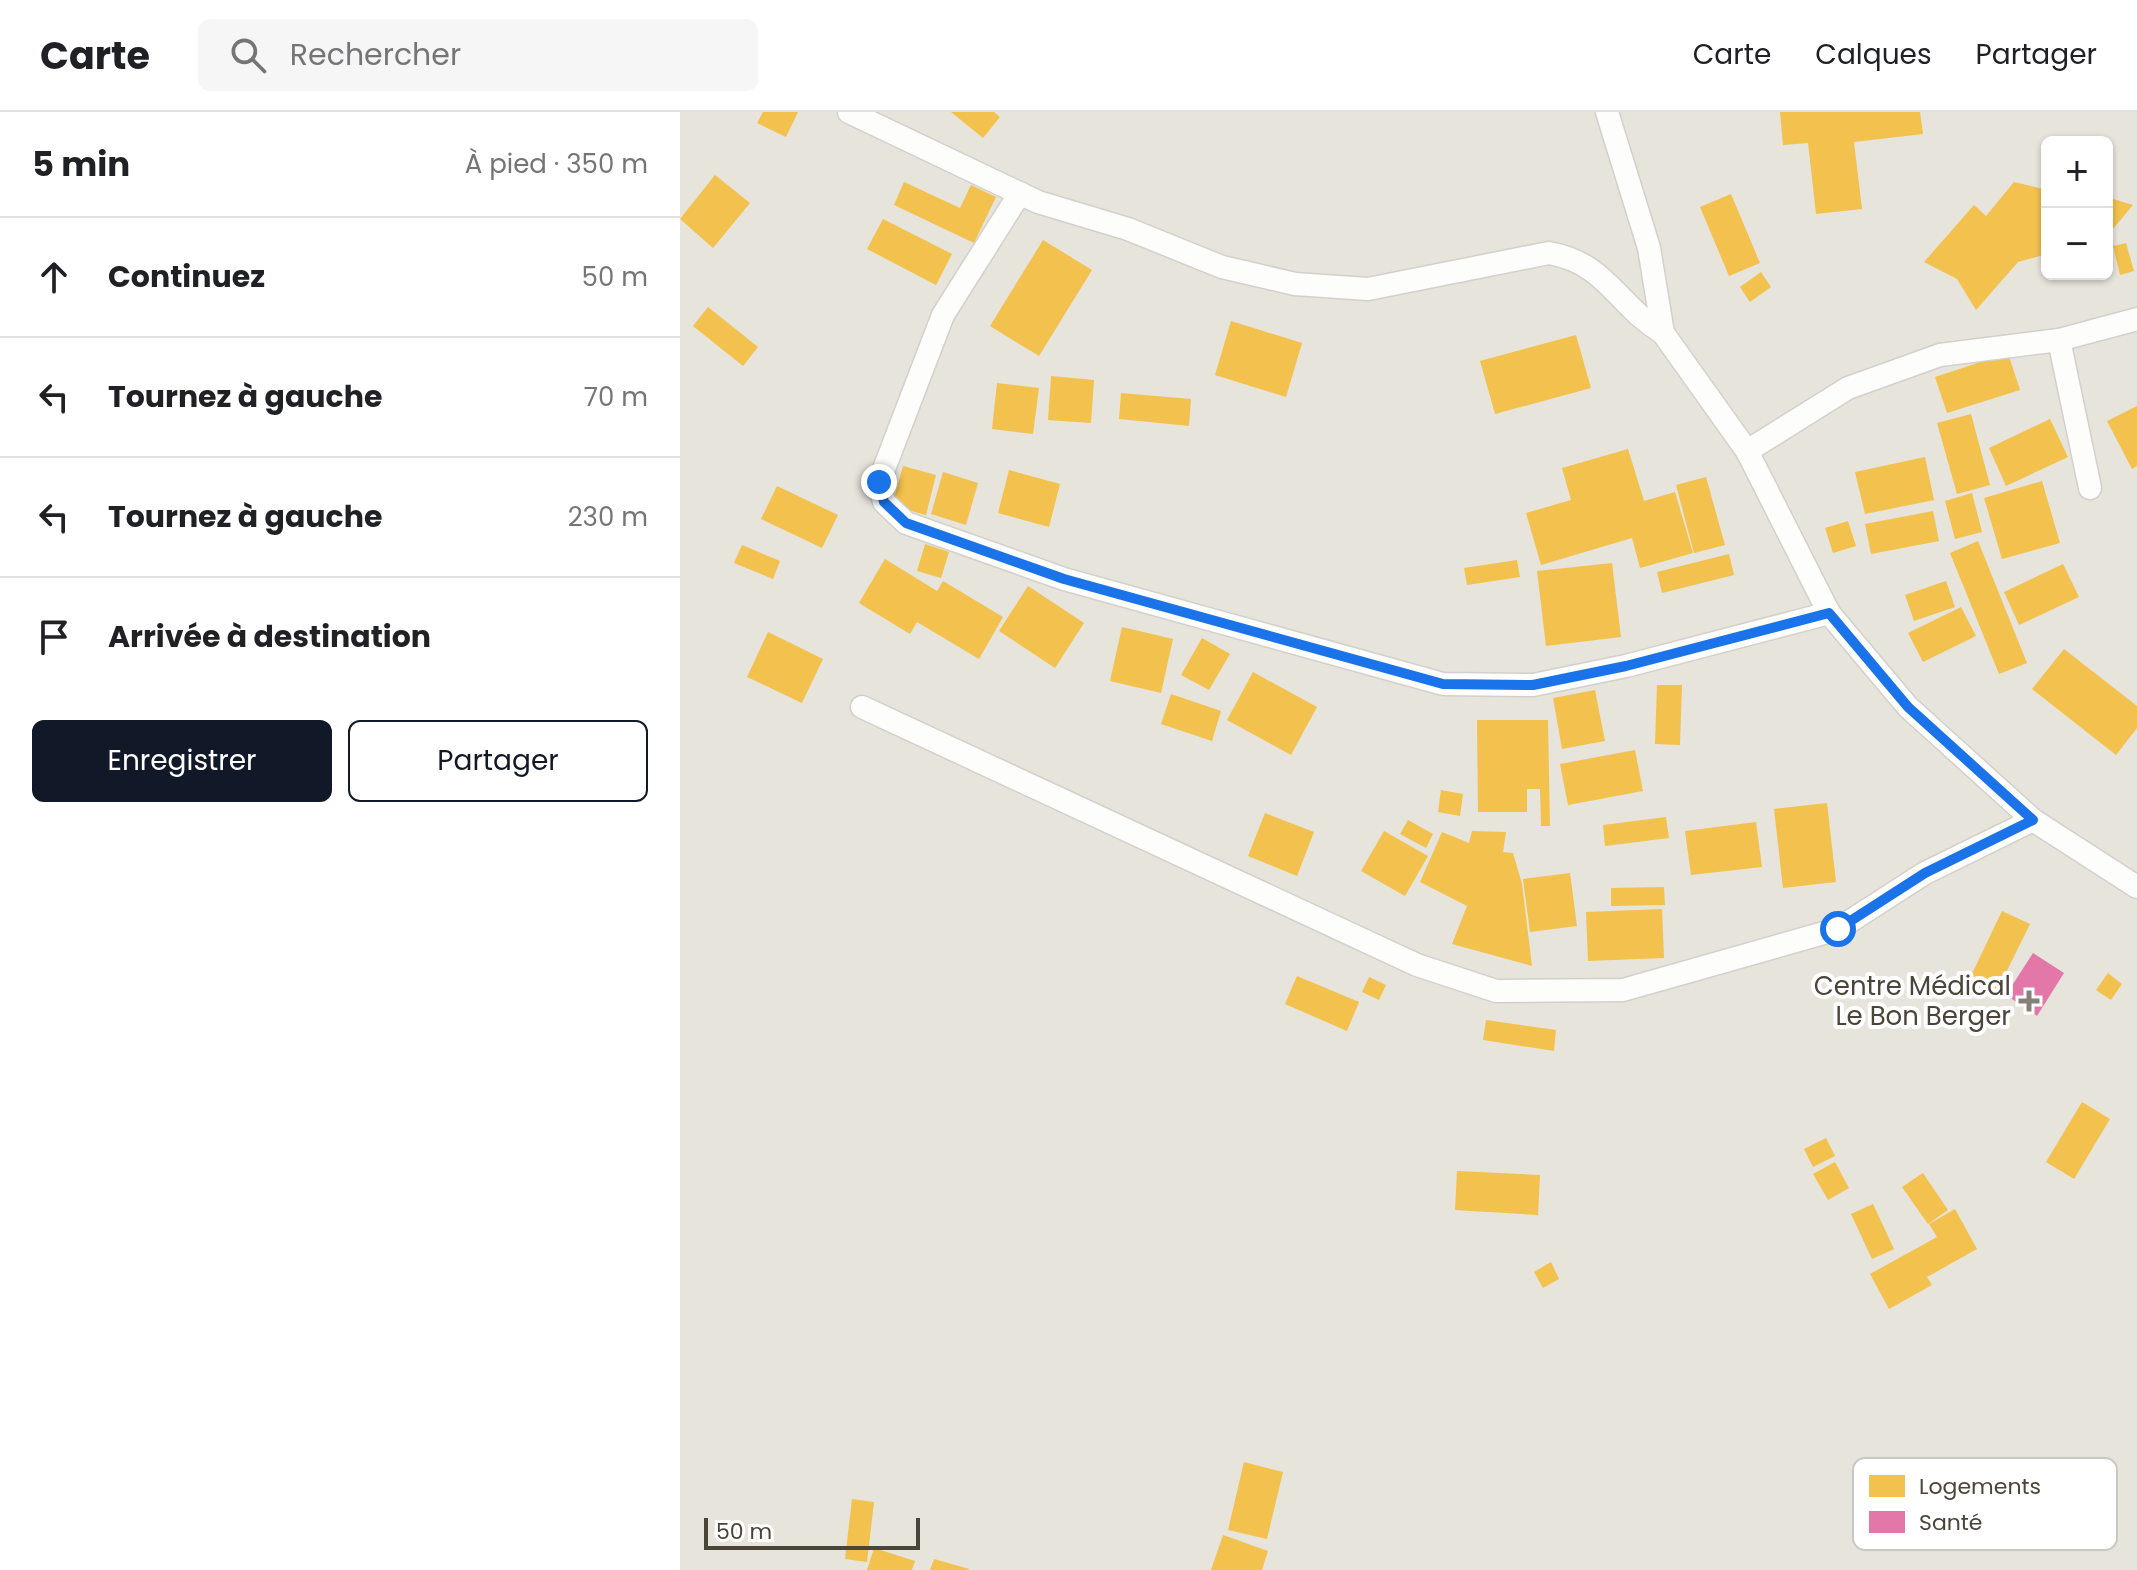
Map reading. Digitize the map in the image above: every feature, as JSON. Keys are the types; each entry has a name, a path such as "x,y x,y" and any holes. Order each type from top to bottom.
{"street":[{"path":"849,112 1020,193 1222,267 1295,284 1368,289 1549,253 1573,257 1593,268 1640,319 1663,333 1747,451 1829,613 1908,707 2033,820 2137,887"},
{"path":"1607,112 1649,248 1663,333"},
{"path":"1020,193 943,315 879,482 884,502 906,523 1064,579 1443,684 1533,685 1626,666 1829,613"},
{"path":"1747,451 1848,388 1927,360 2059,340 2137,319"},
{"path":"2059,340 2090,488"},
{"path":"862,707 1417,965 1496,991 1623,990 1838,929 1925,873 2033,820"}],"shaded area":[{"path":"680,112 2137,112 2137,1570 680,1570"}],"building: Logements":[{"path":"763,112 798,112 786,137 757,123"},
{"path":"951,112 994,112 1000,117 983,138"},
{"path":"1780,112 1920,112 1923,134 1854,142 1862,209 1816,214 1808,143 1783,145"},
{"path":"715,175 750,203 713,248 680,219"},
{"path":"904,182 960,208 971,185 996,197 974,243 894,205"},
{"path":"2014,182 2041,189 2041,256 2018,262 1976,310 1957,279 1924,262 1974,205 1986,216"},
{"path":"1731,194 1760,263 1729,276 1700,207"},
{"path":"2113,199 2133,205 2113,229"},
{"path":"883,219 952,254 936,285 867,249"},
{"path":"1043,240 1092,270 1039,356 990,326"},
{"path":"2126,243 2134,271 2120,275 2113,246"},
{"path":"1761,272 1771,287 1750,302 1740,287"},
{"path":"708,307 758,347 743,366 693,326"},
{"path":"1231,321 1302,343 1286,397 1215,375"},
{"path":"1576,335 1591,388 1495,414 1480,361"},
{"path":"2008,353 2020,390 1947,413 1935,377"},
{"path":"1051,376 1094,380 1091,423 1048,420"},
{"path":"997,383 1039,388 1033,434 992,429"},
{"path":"1121,393 1191,399 1189,426 1119,419"},
{"path":"2137,406 2137,466 2132,469 2107,421"},
{"path":"1971,414 1990,485 1957,494 1937,423"},
{"path":"2050,419 2068,457 2006,486 1989,448"},
{"path":"1628,449 1644,501 1675,492 1693,553 1640,568 1632,538 1541,565 1526,513 1571,500 1562,468"},
{"path":"1925,457 1934,500 1865,514 1855,472"},
{"path":"903,466 936,475 926,515 892,506"},
{"path":"1009,470 1060,484 1049,527 998,513"},
{"path":"943,472 978,483 966,525 931,514"},
{"path":"1706,477 1725,545 1694,553 1676,485"},
{"path":"2042,481 2060,543 2002,559 1984,498"},
{"path":"777,486 838,515 822,548 761,519"},
{"path":"1972,493 1982,532 1955,539 1945,501"},
{"path":"1933,511 1939,541 1871,554 1865,524"},
{"path":"1848,521 1856,546 1833,553 1825,528"},
{"path":"1978,541 2027,663 1999,674 1950,553"},
{"path":"925,544 949,552 941,578 917,571"},
{"path":"742,545 780,561 773,579 734,563"},
{"path":"1729,554 1734,575 1662,593 1657,572"},
{"path":"885,559 937,591 943,581 1003,617 979,659 917,622 910,634 859,603"},
{"path":"1517,560 1520,577 1467,585 1464,568"},
{"path":"1612,563 1621,637 1546,646 1537,571"},
{"path":"2063,564 2079,597 2019,625 2004,592"},
{"path":"1946,581 1955,607 1914,621 1905,595"},
{"path":"1028,586 1084,623 1055,668 999,631"},
{"path":"1961,607 1976,636 1923,662 1908,633"},
{"path":"1122,627 1173,639 1161,693 1110,681"},
{"path":"768,632 823,659 802,703 747,677"},
{"path":"1202,638 1230,654 1209,690 1181,675"},
{"path":"2064,649 2137,706 2137,728 2116,755 2032,689"},
{"path":"1253,672 1317,707 1291,755 1227,720"},
{"path":"1657,685 1682,685 1680,745 1655,744"},
{"path":"1595,690 1605,741 1562,749 1553,698"},
{"path":"1171,694 1221,711 1212,741 1161,724"},
{"path":"1477,720 1548,720 1550,826 1541,826 1540,789 1527,789 1527,812 1478,812"},
{"path":"1635,750 1643,791 1568,805 1560,764"},
{"path":"1441,790 1463,794 1460,816 1438,812"},
{"path":"1827,803 1836,882 1783,888 1774,809"},
{"path":"1265,813 1314,832 1297,876 1248,856"},
{"path":"1666,817 1669,838 1605,846 1603,825"},
{"path":"1408,820 1433,834 1426,848 1400,834"},
{"path":"1756,822 1762,867 1691,875 1685,831"},
{"path":"1384,831 1428,856 1405,896 1361,871"},
{"path":"1472,831 1506,832 1503,852 1513,853 1522,884 1532,966 1452,944 1467,906 1420,882 1442,832 1469,843"},
{"path":"1570,873 1577,926 1530,932 1523,879"},
{"path":"1664,887 1665,905 1611,906 1611,888"},
{"path":"1662,909 1664,958 1588,961 1586,912"},
{"path":"2002,911 2030,924 1995,995 1968,982"},
{"path":"2108,973 2122,984 2111,1000 2096,990"},
{"path":"1297,976 1359,1002 1347,1031 1285,1004"},
{"path":"1369,977 1386,985 1379,1000 1362,992"},
{"path":"1486,1020 1556,1030 1554,1051 1483,1040"},
{"path":"2082,1102 2110,1119 2074,1179 2046,1162"},
{"path":"1826,1138 1835,1156 1813,1167 1804,1149"},
{"path":"1835,1162 1849,1188 1828,1200 1813,1174"},
{"path":"1457,1171 1540,1175 1538,1215 1455,1210"},
{"path":"1923,1173 1948,1210 1928,1224 1902,1187"},
{"path":"1873,1204 1894,1249 1872,1259 1851,1214"},
{"path":"1955,1209 1977,1249 1927,1277 1932,1285 1889,1309 1870,1274 1937,1237 1929,1224"},
{"path":"1551,1262 1559,1279 1543,1288 1534,1272"},
{"path":"1244,1462 1283,1472 1267,1539 1228,1530"},
{"path":"852,1499 874,1502 867,1562 845,1559"},
{"path":"1223,1535 1268,1551 1262,1570 1211,1570"},
{"path":"874,1548 915,1561 912,1570 867,1570"},
{"path":"934,1559 969,1569 969,1570 930,1570"}],"building: Santé":[{"path":"2033,953 2064,973 2037,1016 2006,995"}],"place":[{"name":"Centre Médical Le Bon Berger","path":"2029,1001"}],"route":[{"path":"879,482 884,502 906,523 1064,579 1443,684 1533,685 1626,666 1829,613 1908,707 2033,820 1925,873 1838,929"}]}
